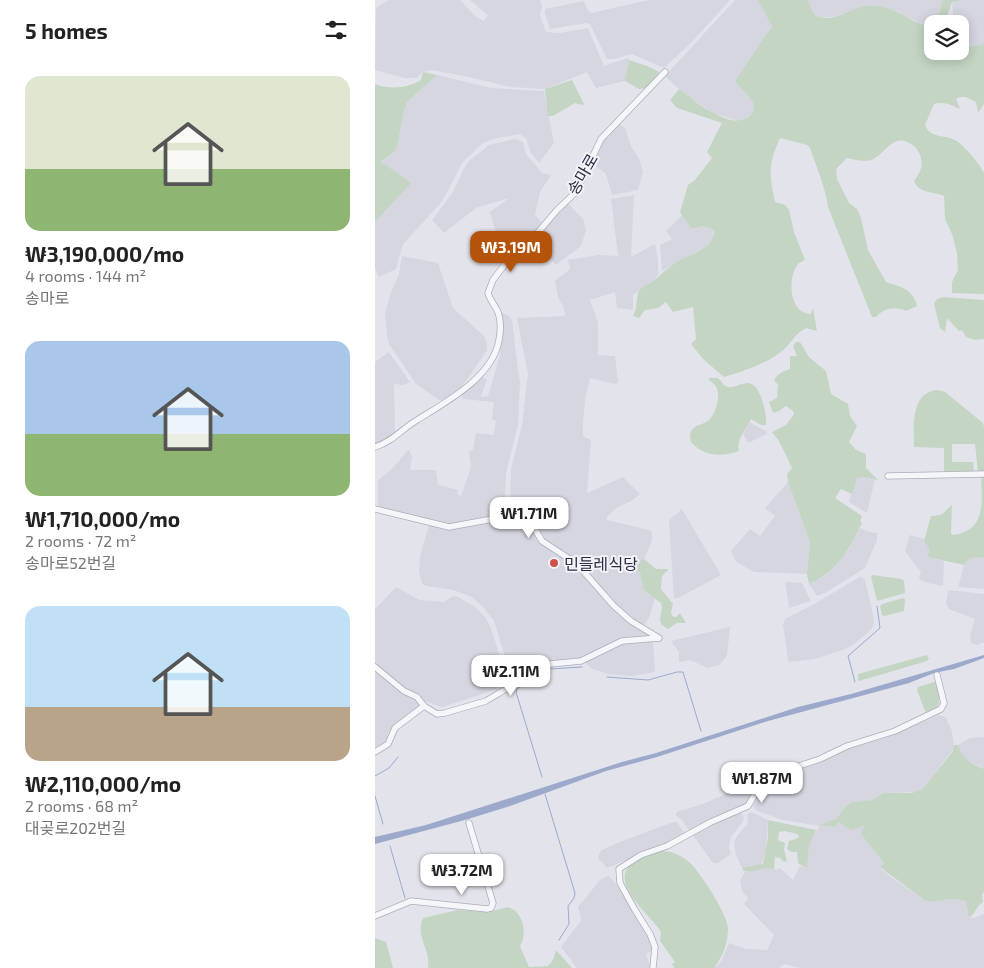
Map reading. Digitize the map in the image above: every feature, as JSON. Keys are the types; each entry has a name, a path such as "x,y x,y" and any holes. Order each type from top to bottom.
{"street":[{"name":"송마로","path":"375,447 390,440 435,410 475,380 485,370 495,353 500,336 498,311 488,293 493,280 513,254 535,236 557,210 576,192 601,139 665,72"},
{"path":"888,476 984,474"},
{"path":"375,509 449,527 498,518 524,517 529,519 543,541 578,566 614,606 631,621 659,638 622,641 581,661 550,664 486,701 437,714 424,706 417,697 404,691 375,668"},
{"path":"653,968 655,947 650,934 620,883 619,869 641,855 667,846 711,822 748,806 762,782 771,776 820,759 847,746 895,731 941,709 944,703 937,675"},
{"path":"375,752 388,744 395,728 424,706"},
{"path":"375,916 411,902 487,910 491,908 493,902 469,823"}],"shaded area":[{"path":"389,0 460,0 475,16 484,21 488,15 470,0 540,0 542,7 540,15 546,32 560,33 588,28 604,66 628,58 625,81 596,88 587,72 545,89 510,87 432,70 423,72 416,78 405,78 375,70 376,8"},
{"path":"649,0 730,0 692,42 664,68 632,54 607,59 590,24 550,29 545,14 545,9 584,1 591,13"},
{"path":"735,0 758,0 772,25 763,40 754,110 751,115 738,121 713,113 679,89 666,77"},
{"path":"808,0 943,0 938,15 924,15 924,24 883,7 864,6 836,16 822,18 814,14"},
{"path":"984,0 984,44 969,47 969,15 953,15 952,2"},
{"path":"437,75 491,88 544,91 554,143 539,163 531,153 526,138 520,134 493,139 483,143 462,163 440,204 403,244 396,269 379,277 375,268 375,222 410,183 381,163 397,147 407,102"},
{"path":"619,124 625,128 643,172 638,190 612,195 606,174 592,163 602,141"},
{"path":"515,139 523,142 526,154 542,173 551,175 540,192 535,215 543,224 502,262 495,255 497,236 490,212 509,198 476,208 444,233 432,220 453,192 469,161 489,145"},
{"path":"634,195 631,257 655,244 658,275 633,295 633,310 617,308 615,292 590,300 598,323 598,355 615,356 618,382 616,384 590,378 585,400 583,436 591,440 587,493 623,477 640,494 618,507 606,518 607,520 652,532 652,541 644,559 631,565 640,573 646,592 655,598 649,618 643,626 614,603 600,588 547,542 523,514 512,514 510,509 511,469 522,425 528,374 517,318 565,316 564,308 558,297 555,281 570,269 568,260 598,255 618,256 611,199"},
{"path":"568,203 583,219 586,230 581,246 556,265 533,241"},
{"path":"682,215 691,229 702,226 711,228 713,239 706,246 662,271 660,245 672,239 666,231"},
{"path":"402,256 438,263 453,308 484,336 487,343 487,350 471,374 459,390 444,401 439,400 416,384 389,344 385,313 399,274"},
{"path":"502,312 510,317 512,321 520,384 518,425 506,473 504,515 446,525 378,508 378,480 391,470 408,450 412,457 410,470 436,470 438,485 458,490 457,494 461,496 471,467 469,452 473,450 476,433 494,435 496,421 492,419 494,402 463,399 460,394 481,377 487,379 481,397 488,396 500,355"},
{"path":"389,352 410,382 403,385 394,384 395,433 386,440 375,444 375,362"},
{"path":"749,422 767,432 767,434 748,443 743,434"},
{"path":"866,477 875,479 867,513 849,502 856,478"},
{"path":"788,482 810,542 807,574 754,572 736,562 731,551 750,529 760,536 775,516 765,508"},
{"path":"682,509 721,575 674,599 669,520"},
{"path":"520,518 527,521 541,542 564,557 650,635 621,638 585,658 544,664 514,680 507,681 508,666 494,621 472,597 453,590 426,586 422,583 419,572 420,556 429,525 444,529 493,520"},
{"path":"860,528 877,533 877,540 865,568 817,596 809,584 824,576 835,567 849,549"},
{"path":"910,535 925,539 929,548 928,557 944,561 943,586 919,579 921,570 918,569 905,551"},
{"path":"972,556 984,558 984,589 958,587 964,565"},
{"path":"861,576 865,580 872,610 874,621 872,629 853,645 843,650 815,659 789,662 783,625 785,619"},
{"path":"785,582 802,583 811,601 789,608"},
{"path":"396,587 420,600 444,602 456,596 475,607 486,618 492,631 502,664 501,673 497,689 443,707 425,701 393,726 388,733 385,744 375,749 375,609"},
{"path":"948,590 984,594 984,642 977,645 971,643 970,636 975,619 949,609 946,603"},
{"path":"730,627 727,656 719,665 708,668 690,660 679,662 679,652 671,641"},
{"path":"653,641 655,672 632,676 608,674 592,669 585,663 619,644"},
{"path":"939,715 946,718 952,731 954,748 925,788 919,792 883,793 872,800 852,802 845,807 837,818 821,825 834,827 839,822 855,828 864,826 863,836 884,863 880,868 895,880 924,900 936,901 947,898 962,900 968,904 970,917 973,918 984,914 984,968 800,968 784,964 779,968 714,968 721,962 729,943 746,949 767,950 774,935 744,904 748,898 742,891 740,880 745,872 767,867 774,870 780,868 793,880 800,866 807,869 809,846 813,835 820,826 783,820 757,811 753,806 764,783 777,775 848,749 886,738"},
{"path":"984,737 984,769 967,760 962,755 958,745 970,738"},
{"path":"754,784 755,787 746,804 692,830 689,830 681,819 676,816 676,813 679,811 700,805"},
{"path":"740,811 744,818 731,837 729,848 731,854 718,863 713,863 692,834"},
{"path":"752,812 768,820 766,851 761,865 742,868 736,855 734,842 748,823 747,814"},
{"path":"677,822 685,834 673,841 607,868 598,858 602,850"},
{"path":"608,876 613,880 648,933 653,950 646,954 650,965 649,968 577,968 561,947 580,922 581,918 578,907 600,880"}],"green space":[{"path":"758,0 808,0 814,14 826,18 865,6 878,6 891,10 924,24 924,60 969,60 969,46 984,44 984,104 978,113 976,102 966,97 961,97 956,99 960,109 944,103 934,104 925,125 934,134 951,138 958,142 971,155 984,173 984,294 952,293 952,282 958,270 957,253 952,234 945,219 944,196 923,190 916,185 914,181 920,172 921,166 919,153 909,143 896,141 876,158 862,161 847,158 836,169 837,179 849,203 857,209 861,218 868,250 886,282 910,292 917,306 906,311 890,309 876,317 872,317 828,207 823,185 810,148 807,145 780,138 773,156 771,169 775,202 785,205 789,210 794,232 805,260 798,264 794,270 791,286 792,294 798,308 804,312 811,314 813,308 817,331 806,328 775,356 754,367 724,377 703,359 691,344 696,339 693,307 673,312 666,302 658,308 645,310 639,318 633,316 638,293 641,289 674,264 706,246 713,237 714,231 711,228 702,226 691,229 680,212 688,185 694,181 712,158 707,152 722,123 677,108 670,100 679,89 705,109 718,115 737,121 746,119 751,115 754,105 735,81 772,26"},
{"path":"943,0 962,0 952,2 947,15 938,15"},
{"path":"629,60 659,72 647,88 639,89 625,81"},
{"path":"423,72 437,75 407,102 397,147 394,152 381,162 411,183 375,222 375,84 392,87 416,83 421,80"},
{"path":"572,80 584,104 575,103 553,116 548,116 545,89"},
{"path":"943,297 984,300 984,339 975,340 966,337 962,330 959,331 947,318 945,332 940,328 934,304 937,299"},
{"path":"796,342 800,342 809,357 826,371 831,394 848,404 850,416 857,426 849,442 856,450 866,454 866,468 878,480 866,477 857,478 852,494 841,489 835,498 862,516 860,521 862,523 847,551 835,566 819,579 809,584 807,575 810,542 788,482 787,474 792,468 779,441 772,432 786,425 794,414 786,406 773,413 769,402 777,398 778,384 774,381 775,378 790,369 790,356 797,356 793,346"},
{"path":"709,378 717,378 728,387 749,383 760,394 766,425 761,425 751,419 740,439 739,451 720,455 707,453 691,442 690,434 692,430 709,420 714,413 717,403 717,389"},
{"path":"938,390 945,392 983,423 984,471 978,472 975,444 952,444 952,462 973,462 974,472 944,471 944,448 914,447 914,420 918,403 929,392"},
{"path":"981,477 984,477 984,558 973,557 964,565 928,557 929,548 924,541 931,516 941,515 952,505 952,535 963,533 976,523 982,498"},
{"path":"644,559 656,569 669,569 662,576 661,589 673,604 672,616 676,617 680,613 686,623 677,623 668,629 662,625 660,620 661,603 644,590 640,573 631,564"},
{"path":"873,575 901,579 904,581 905,593 877,601 871,577"},
{"path":"905,599 904,611 882,615 880,606 882,604"},
{"path":"927,655 929,659 927,661 858,680 858,674"},
{"path":"934,682 939,694 939,704 934,710 927,712 917,690 918,687"},
{"path":"954,745 958,745 962,754 968,760 984,769 983,902 969,917 966,902 955,899 924,900 880,867 884,863 861,834 864,826 851,830 839,822 835,827 820,825 837,818 845,807 852,802 872,800 883,793 911,793 922,790 953,751"},
{"path":"768,820 816,830 809,846 807,869 798,863 797,852 791,852 787,849 789,841 798,838 799,835 785,831 779,832 778,840 785,843 784,849 787,861 784,862 780,858 775,857 774,870 767,868 748,872 744,871 742,868 763,864 768,838"},
{"path":"662,851 679,855 693,866 712,892 723,912 728,928 727,939 722,954 714,968 674,968 672,964 675,962 660,941 660,930 640,907 627,888 626,870 640,859"},
{"path":"508,907 517,913 523,924 524,935 520,946 529,967 548,966 553,960 556,950 572,968 428,968 421,932 423,918 457,910 489,912"},
{"path":"375,938 386,942 393,968 375,968"}],"water":[{"path":"984,655 984,658 954,669 934,673 909,683 768,721 657,757 606,771 507,807 375,844 375,837 426,825 798,707 851,694"}],"waterway":[{"path":"855,682 848,656 880,628 877,606"},
{"path":"542,777 516,692 517,689 550,669 582,667"},
{"path":"607,677 648,680 683,672 701,731"},
{"path":"375,776 389,768 398,757"},
{"path":"545,794 575,893 568,906 569,924 559,940"},
{"path":"375,796 383,824"},
{"path":"390,846 405,898"}],"place":[{"name":"민들레식당","path":"554,563"}]}
